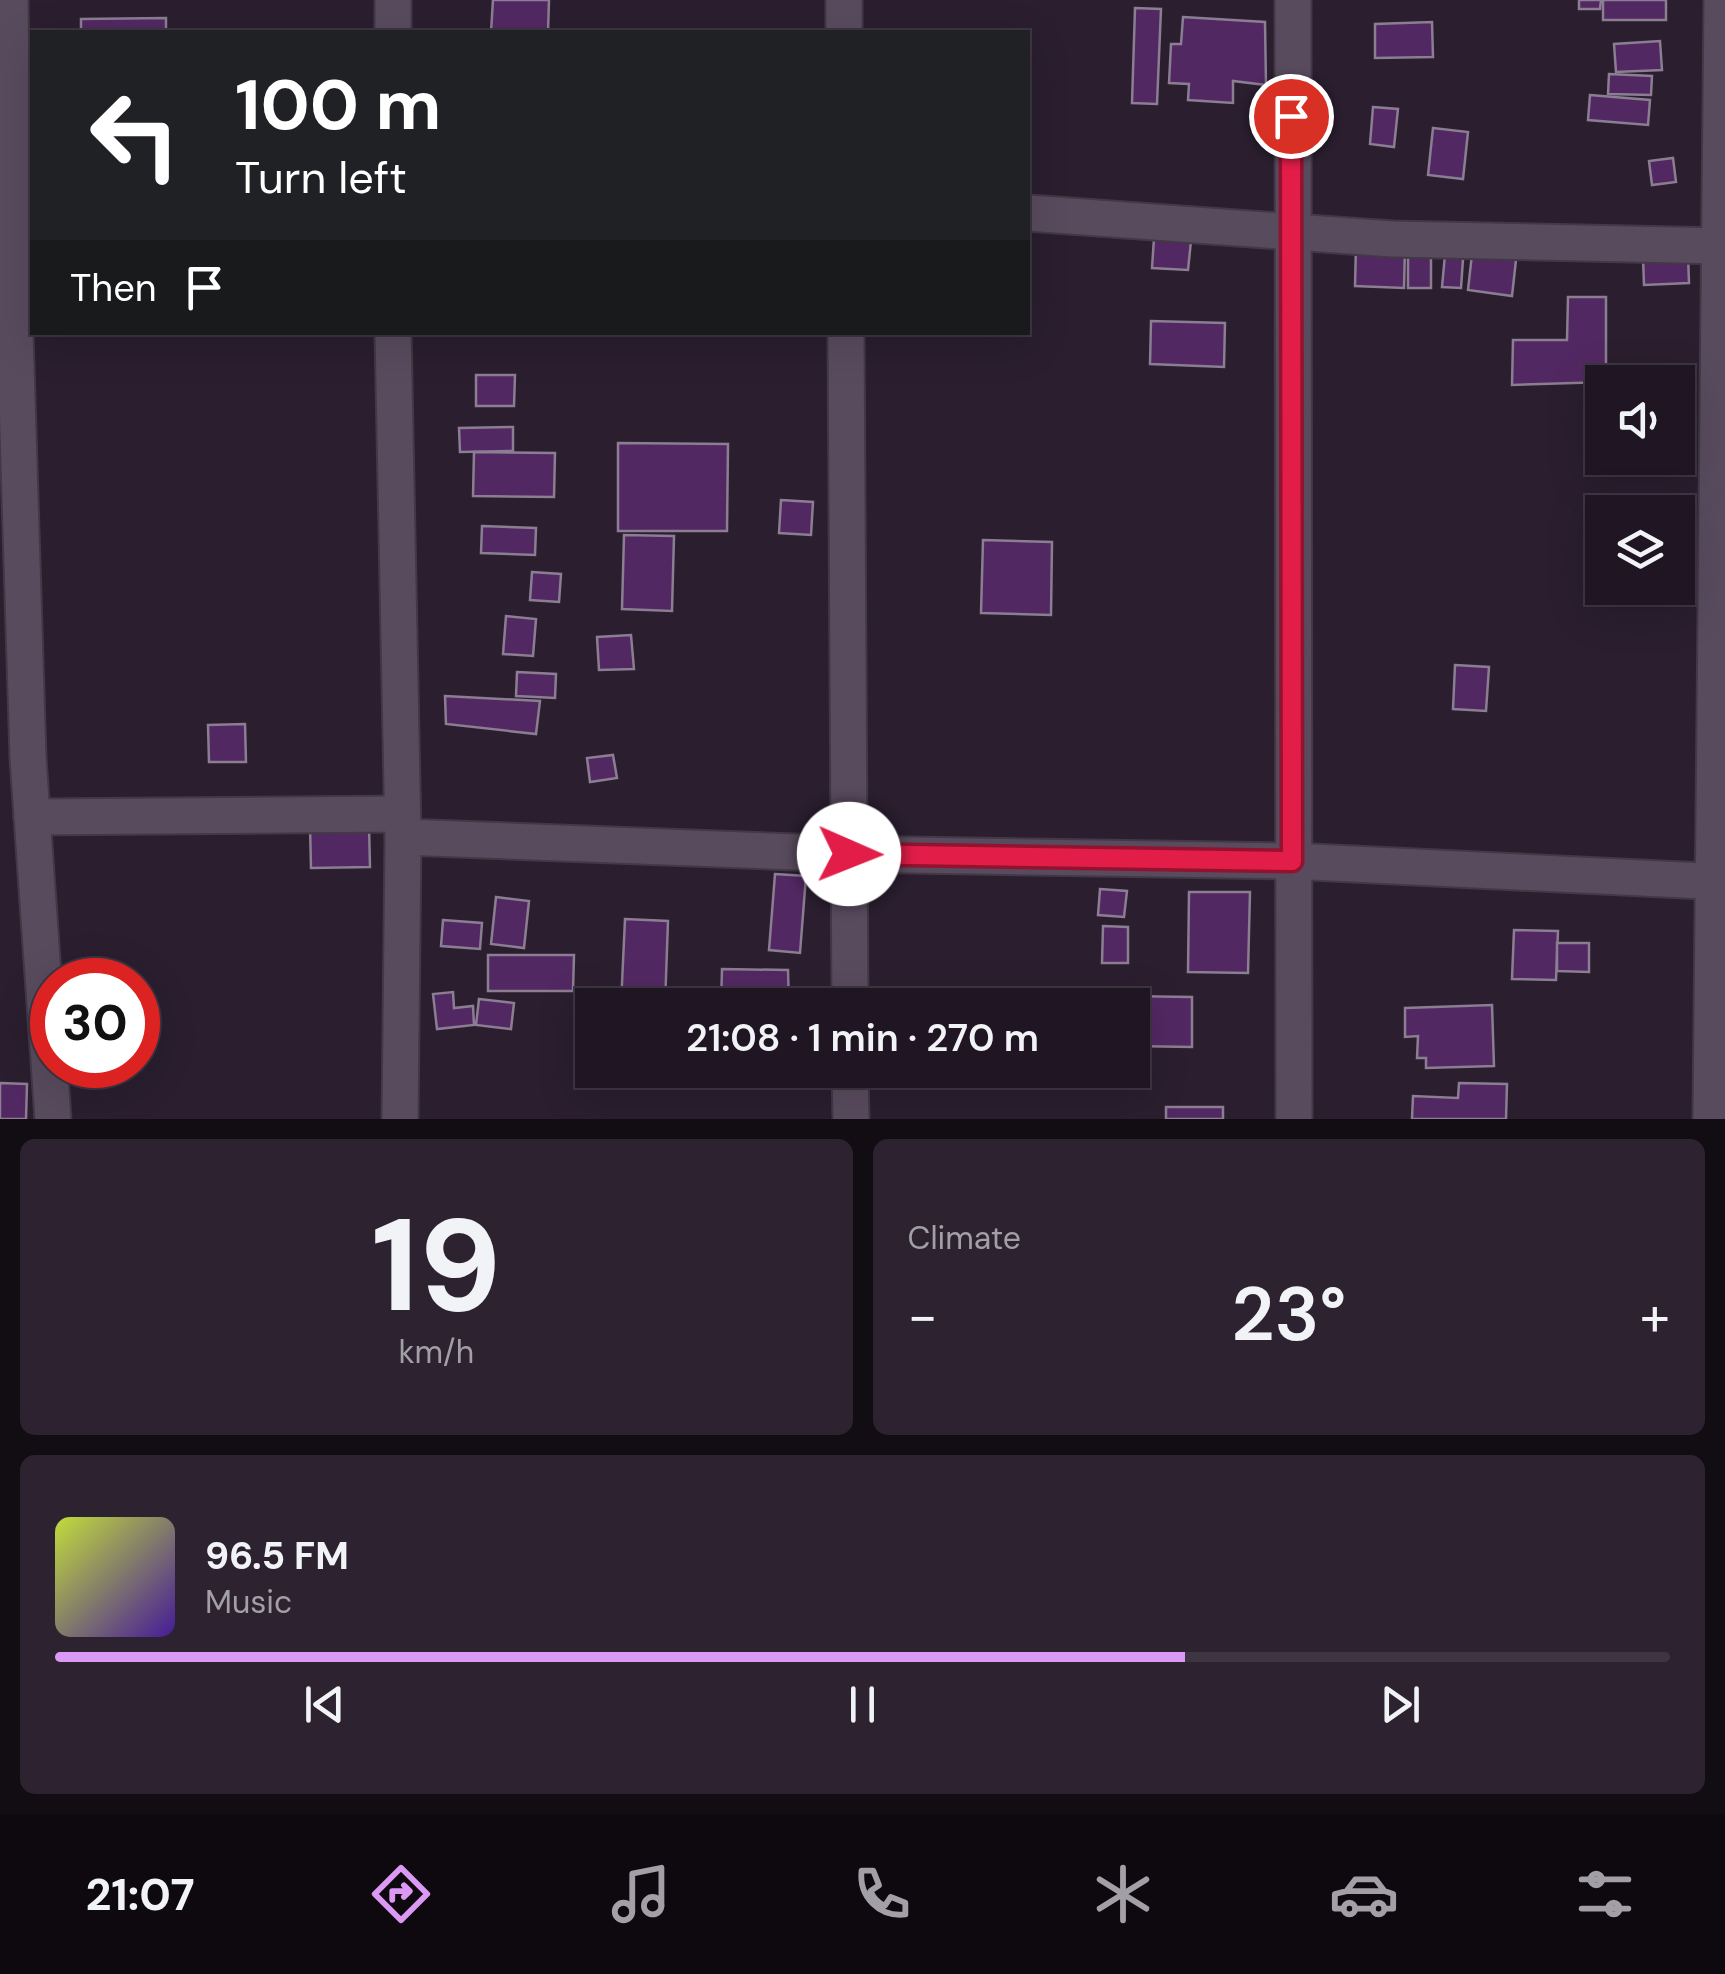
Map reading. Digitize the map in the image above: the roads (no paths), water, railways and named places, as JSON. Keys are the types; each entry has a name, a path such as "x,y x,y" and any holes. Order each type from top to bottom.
{"street":[{"path":"10,0 15,165 14,757 32,817 53,1119"},
{"path":"392,30 393,0"},
{"path":"844,0 844,30"},
{"path":"1292,0 1294,1119"},
{"path":"1711,1119 1718,881 1722,0"},
{"path":"1030,213 1392,240 1722,246"},
{"path":"393,335 402,826 400,1119"},
{"path":"846,335 850,988"},
{"path":"32,817 402,826 849,854 1292,861 1718,881"},
{"path":"850,1088 851,1119"}]}
